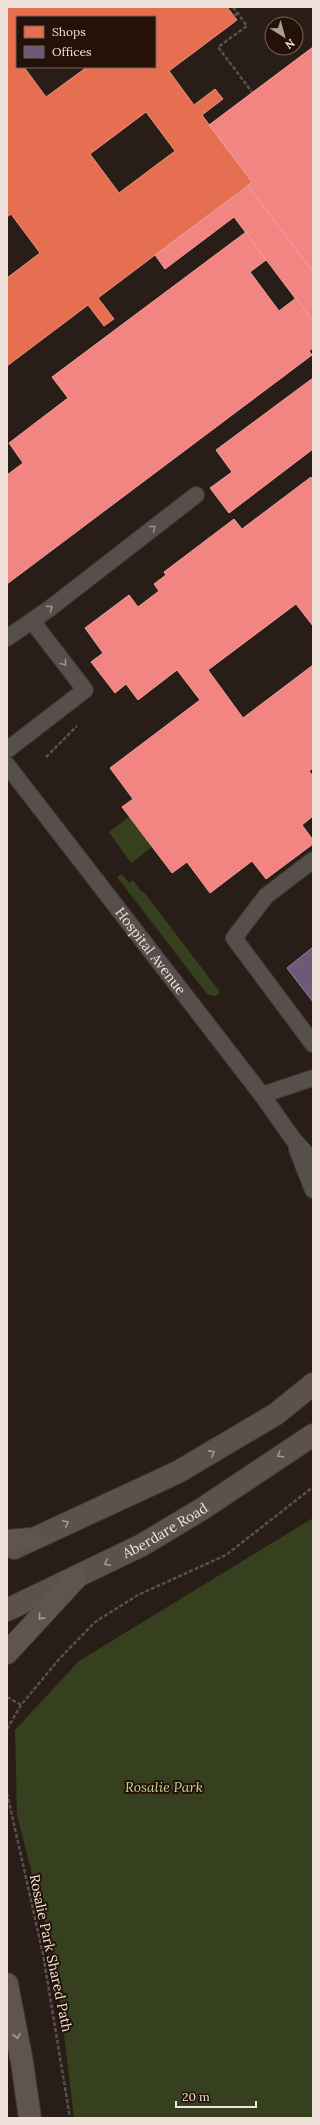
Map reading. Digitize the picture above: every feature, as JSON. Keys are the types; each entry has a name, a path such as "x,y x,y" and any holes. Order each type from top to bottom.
{"main road":[{"path":"7,1552 31,1539 185,1468 276,1414 313,1384"},
{"name":"Aberdare Road","path":"7,1610 142,1545 202,1509 313,1434"},
{"path":"7,1541 31,1539"},
{"path":"7,1653 76,1578"},
{"path":"7,1984 22,2062 30,2118"}],"lane":[{"path":"7,638 32,621 196,495"},
{"path":"7,750 85,690 32,621"},
{"name":"Hospital Avenue","path":"7,765 262,1095 293,1139 313,1161"},
{"path":"313,860 266,896 234,938 313,1044"},
{"path":"262,1095 313,1078"},
{"name":"Hospital Avenue","path":"293,1139 313,1190"}],"path":[{"path":"233,7 247,26 218,47 252,92"},
{"path":"234,16 238,13"},
{"path":"46,757 80,723"},
{"path":"7,1729 21,1705 60,1658 95,1622 138,1595 226,1555 313,1487"},
{"path":"7,1697 21,1705"},
{"name":"Rosalie Park Shared Path","path":"7,1793 43,1954 61,2053 70,2118"}],"green space":[{"path":"129,817 152,847 131,863 109,832"},
{"path":"122,874 129,883 133,880 142,892 144,892 220,992 215,996 207,994 117,877"},
{"name":"Rosalie Park","path":"313,1518 313,2118 74,2118 56,1967 17,1815 15,1730 79,1661"}],"building: Shops":[{"path":"7,7 227,7 237,20 169,71 194,105 215,89 223,99 202,115 252,182 98,298 114,319 104,326 88,305 7,366 7,278 40,253 11,214 7,217","holes":["146,112 175,151 119,193 90,154"]}],"building: Offices":[{"path":"313,947 313,1002 287,968"}],"building: Health":[{"path":"313,47 313,272 248,186 252,182 209,125 301,56 304,56 304,54"},
{"path":"248,186 313,272 313,322 234,217 165,269 155,255"},
{"path":"246,232 266,260 250,272 279,311 296,298 313,322 313,348 309,351 312,355 7,584 7,475 23,463 9,443 68,398 52,377"},
{"path":"313,378 313,449 229,513 210,488 232,472 216,450"},
{"path":"311,477 313,480 313,626 296,604 208,670 243,718 313,665 313,768 309,771 313,776 313,816 302,825 313,840 313,844 266,879 252,861 210,893 187,862 172,873 122,807 133,799 110,768 200,700 177,670 138,700 126,684 115,693 91,662 103,653 85,628 129,595 138,607 159,591 154,584 166,575 164,572 234,519 242,529"}]}
